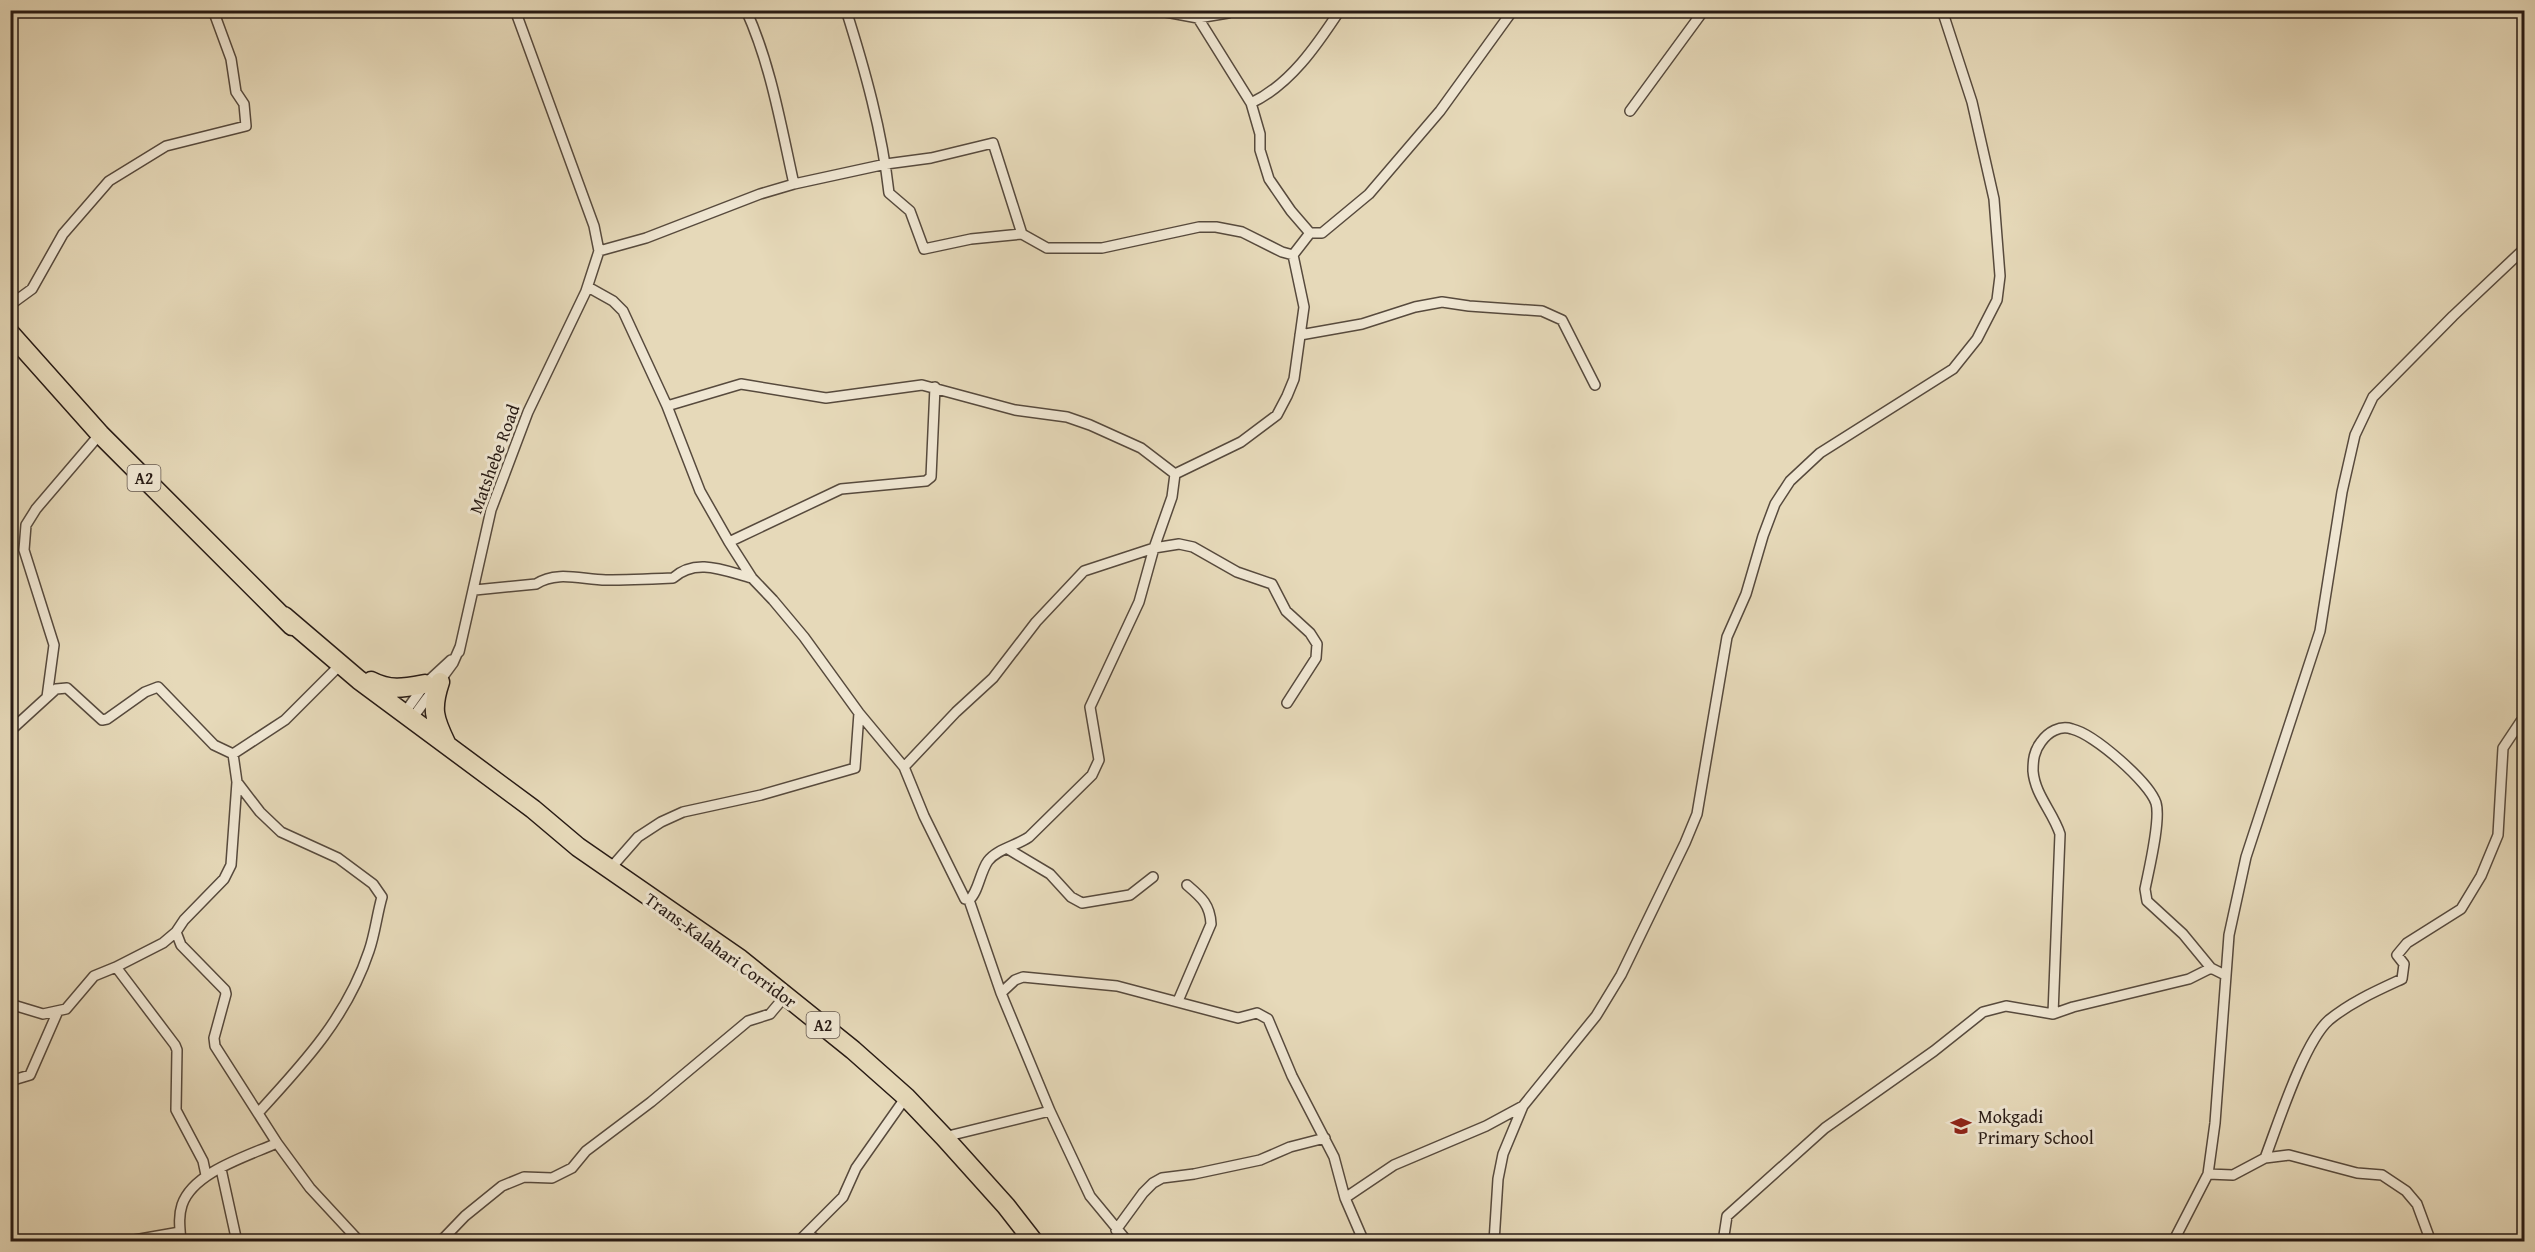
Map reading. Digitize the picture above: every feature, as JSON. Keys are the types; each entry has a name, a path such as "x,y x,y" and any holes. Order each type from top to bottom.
{"highway":[{"name":"Trans-Kalahari Corridor","path":"10,333 100,434 338,667 530,817 578,847"},
{"path":"338,667 381,686 398,690 432,683 433,710 446,744"},
{"name":"Trans-Kalahari Corridor","path":"405,720 446,744 609,870 740,959 854,1050 906,1097 944,1137 1006,1206 1034,1242"}],"street":[{"path":"10,305 32,289 63,234 109,181 166,146 246,126 244,104 236,92 231,58 213,10"},
{"path":"405,720 432,683 459,652 475,590 491,510 528,412 588,287 599,251 594,226 516,13 527,10"},
{"path":"746,10 761,46 794,184"},
{"path":"846,10 871,99 886,164 889,193 910,211 924,249 971,239 1022,234 1047,248 1102,248 1199,227 1216,227 1242,232 1293,255"},
{"path":"1155,10 1198,18 1228,13 1228,10"},
{"path":"1251,102 1265,96 1288,77 1324,36 1340,10"},
{"path":"1198,18 1251,102 1260,134 1260,150 1269,179 1291,211 1310,233 1322,233 1369,195 1440,111 1513,10"},
{"path":"1630,111 1704,10"},
{"path":"1494,1242 1498,1179 1503,1154 1522,1106 1596,1016 1621,975 1697,814 1727,637 1746,594 1775,504 1791,481 1820,453 1953,369 1977,339 1997,300 2000,276 1994,199 1972,102 1942,10"},
{"path":"599,251 646,237 760,194 794,184 886,164 931,158 993,143 1022,234"},
{"path":"1175,474 1241,442 1277,415 1294,379 1304,307 1293,255 1310,233"},
{"path":"2173,1242 2208,1174 2215,1123 2229,935 2246,857 2320,631 2342,492 2355,435 2373,397 2453,316 2524,249"},
{"path":"588,287 613,301 623,311 667,406 700,491 752,578 804,638 859,713 904,767 924,816 953,876 965,899 969,900 1001,993 1050,1111 1090,1196 1128,1242"},
{"path":"1300,335 1362,324 1442,302 1542,311 1562,320 1595,385"},
{"path":"667,406 741,384 826,398 922,385 1015,410 1067,417 1090,425 1141,448 1175,474"},
{"path":"729,542 841,489 926,481 931,477 935,387"},
{"path":"47,697 54,645 24,550 26,525 36,509 100,434"},
{"path":"969,900 974,896 977,882 988,860 1029,837 1092,775 1099,760 1090,707 1139,602 1154,548 1172,497 1175,474"},
{"name":"Matshebe Road","path":"459,652 491,510"},
{"path":"904,767 956,712 993,678 1036,622 1084,571 1154,548 1179,544 1193,547 1238,572 1272,584 1286,611 1310,633 1317,644 1316,658 1287,703"},
{"path":"475,590 536,584 543,580 568,576 603,580 673,579 682,570 696,566 752,578"},
{"path":"405,720 432,683 459,652"},
{"path":"233,754 285,720 338,667"},
{"path":"10,731 56,688 67,688 102,720 158,687 214,745 233,754"},
{"path":"609,870 638,837 661,822 683,812 761,795 855,768 859,713"},
{"path":"2265,1158 2306,1053 2327,1022 2353,1003 2402,979 2404,964 2397,955 2399,952 2407,943 2461,909 2481,876 2498,835 2503,748 2521,721 2524,721"},
{"path":"2053,1014 2060,834 2037,789 2033,771 2034,751 2046,735 2060,727 2073,729 2089,737 2152,793 2157,806 2145,889 2147,900 2183,934 2211,968 2225,975"},
{"path":"10,1004 43,1014 66,1009 94,976 163,943 176,932 184,920 224,879 231,866 237,782 233,754"},
{"path":"237,782 260,812 281,832 338,858 373,884 382,897 369,951 339,1016 309,1058 258,1113"},
{"path":"1008,849 1050,874 1071,897 1082,903 1130,894 1153,877"},
{"path":"1178,1001 1211,924 1207,902 1187,885"},
{"path":"176,932 181,945 225,990 214,1042 277,1143 310,1188 360,1242"},
{"path":"116,967 175,1044 177,1050 176,1110 203,1161 206,1175"},
{"path":"1723,1242 1727,1216 1825,1128 1934,1051 1983,1011 2006,1006 2053,1014 2188,979 2211,968"},
{"path":"1001,993 1015,980 1023,977 1117,986 1238,1018 1257,1013 1268,1019 1292,1076 1334,1157 1345,1198 1364,1242"},
{"path":"440,1242 465,1216 502,1186 524,1178 552,1178 572,1168 586,1151 651,1102 748,1021 770,1014 786,995"},
{"path":"10,1081 30,1076 58,1011"},
{"path":"798,1242 848,1191 856,1168 906,1097"},
{"path":"1345,1198 1394,1164 1486,1126 1522,1106"},
{"path":"944,1137 1050,1111"},
{"path":"1116,1230 1143,1193 1162,1178 1194,1174 1260,1160 1290,1147 1325,1138"},
{"path":"123,1242 181,1237 182,1206 186,1197 206,1175 277,1143"},
{"path":"2208,1174 2233,1175 2265,1158 2289,1155 2357,1173 2382,1175 2406,1191 2417,1204 2431,1242"},
{"path":"221,1168 237,1242"},
{"path":"808,1234 820,1242"}],"place":[{"name":"Mokgadi Primary School","path":"1961,1126"}]}
